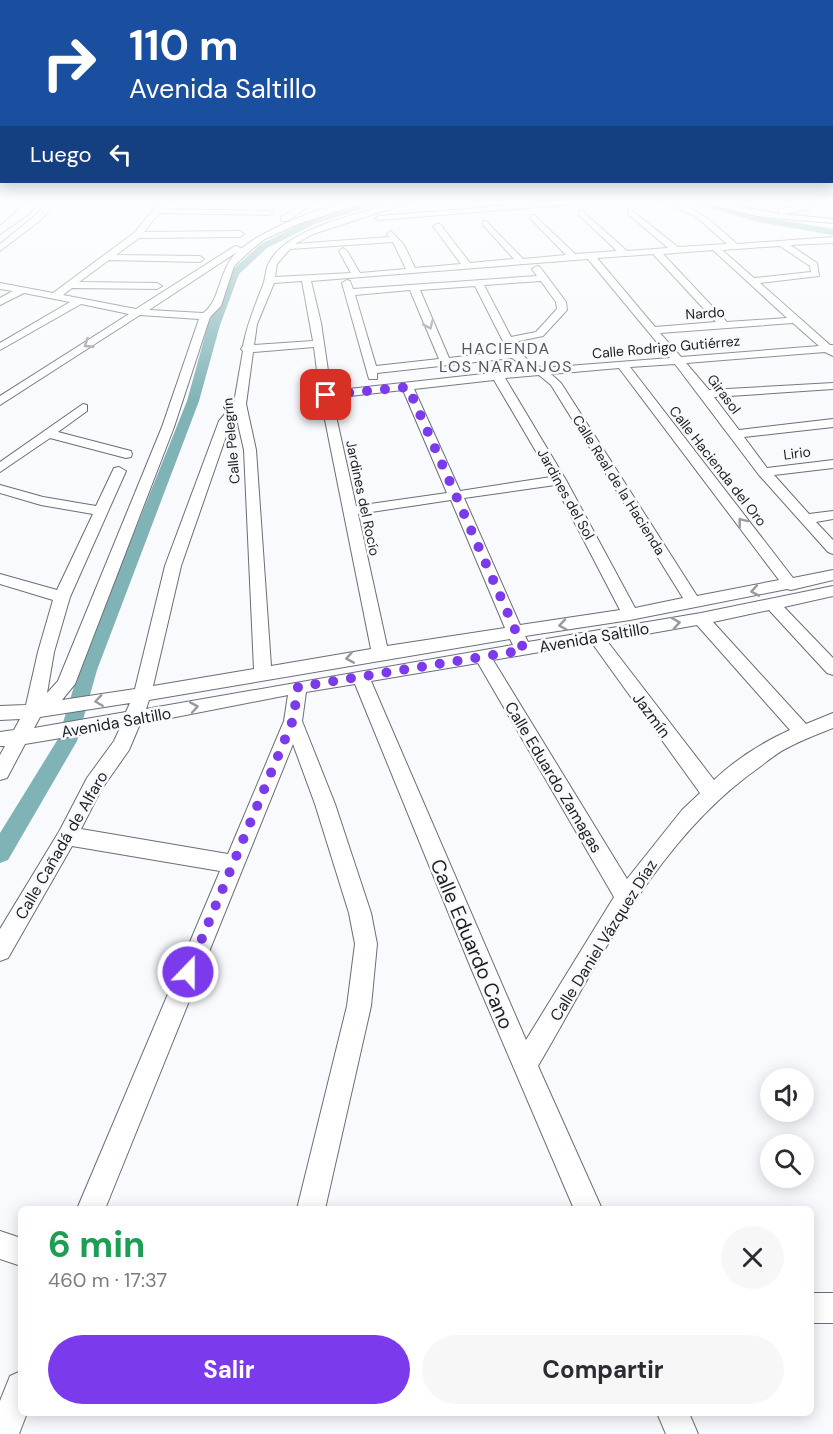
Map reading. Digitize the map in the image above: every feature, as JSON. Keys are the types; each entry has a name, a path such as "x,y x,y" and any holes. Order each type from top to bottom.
{"street":[{"path":"55,296 94,268"},
{"path":"0,402 206,268"},
{"path":"0,286 137,312 205,316 213,311 229,268"},
{"name":"Calle Pelegrín","path":"263,673 250,450 240,404 246,349 252,324 270,280 272,268"},
{"path":"352,268 357,276"},
{"path":"270,280 357,276 446,268"},
{"path":"510,340 539,334 562,310 561,302 537,268"},
{"name":"Girasol","path":"601,268 706,394 764,472 833,549"},
{"path":"671,268 724,325"},
{"path":"737,268 832,350"},
{"path":"752,281 816,274 815,268"},
{"path":"350,292 543,278"},
{"name":"Jardines del Rocío","path":"306,279 316,323 317,344 326,395 380,653"},
{"path":"346,280 372,373 445,361 515,354 510,340 478,282"},
{"path":"71,285 157,286"},
{"path":"414,288 445,361"},
{"path":"0,302 21,291"},
{"path":"0,347 79,301"},
{"path":"34,711 61,691 66,684 168,427 205,316"},
{"name":"Nardo","path":"653,330 795,320"},
{"path":"246,349 317,344"},
{"name":"Calle Rodrigo Gutiérrez","path":"326,395 540,371 832,350"},
{"name":"Calle Real de la Hacienda","path":"515,354 555,383 693,602"},
{"name":"Calle Hacienda del Oro","path":"623,366 791,585"},
{"name":"Jardines del Sol","path":"498,377 559,480 630,614"},
{"path":"706,394 833,386"},
{"path":"408,387 524,650"},
{"name":"Calle Cañadá de Alfaro","path":"0,950 67,836 94,784 122,745 124,720 136,695 173,566 225,421 240,404"},
{"path":"0,468 83,408"},
{"path":"735,434 833,423"},
{"path":"47,434 126,454"},
{"name":"Lirio","path":"764,472 833,464"},
{"path":"0,772 34,711 46,652 62,597 119,471"},
{"path":"351,511 559,480"},
{"path":"0,489 41,501 102,511"},
{"path":"805,519 833,515"},
{"name":"Avenida Saltillo","path":"0,712 34,711 380,653 515,633 791,585 833,575"},
{"path":"0,579 62,597"},
{"name":"Avenida Saltillo","path":"0,739 55,733 298,687 701,619 833,591"},
{"path":"772,604 833,669"},
{"path":"701,619 802,731"},
{"name":"Jazmín","path":"595,636 711,792"},
{"name":"Calle Eduardo Zamagas","path":"483,657 626,898"},
{"name":"Calle Eduardo Cano","path":"361,677 427,839 587,1206"},
{"path":"92,1206 293,720 298,687"},
{"path":"293,720 325,804 360,913 366,944 359,1006 312,1206"},
{"name":"Calle Daniel Vázquez Díaz","path":"525,1065 626,898 656,856 711,792 770,749 802,731 833,720"},
{"path":"67,836 233,864"},
{"path":"0,1245 18,1251"},
{"path":"814,1308 833,1308"},
{"path":"3,1434 18,1394"},
{"path":"674,1416 682,1434"}],"waterway":[{"path":"0,853 67,741 88,670 193,401 214,325 234,273 240,268"}],"district":[{"name":"HACIENDA LOS NARANJOS","path":"506,357"}],"route":[{"path":"188,972 293,720 298,687 524,650 408,387 326,395"}]}
